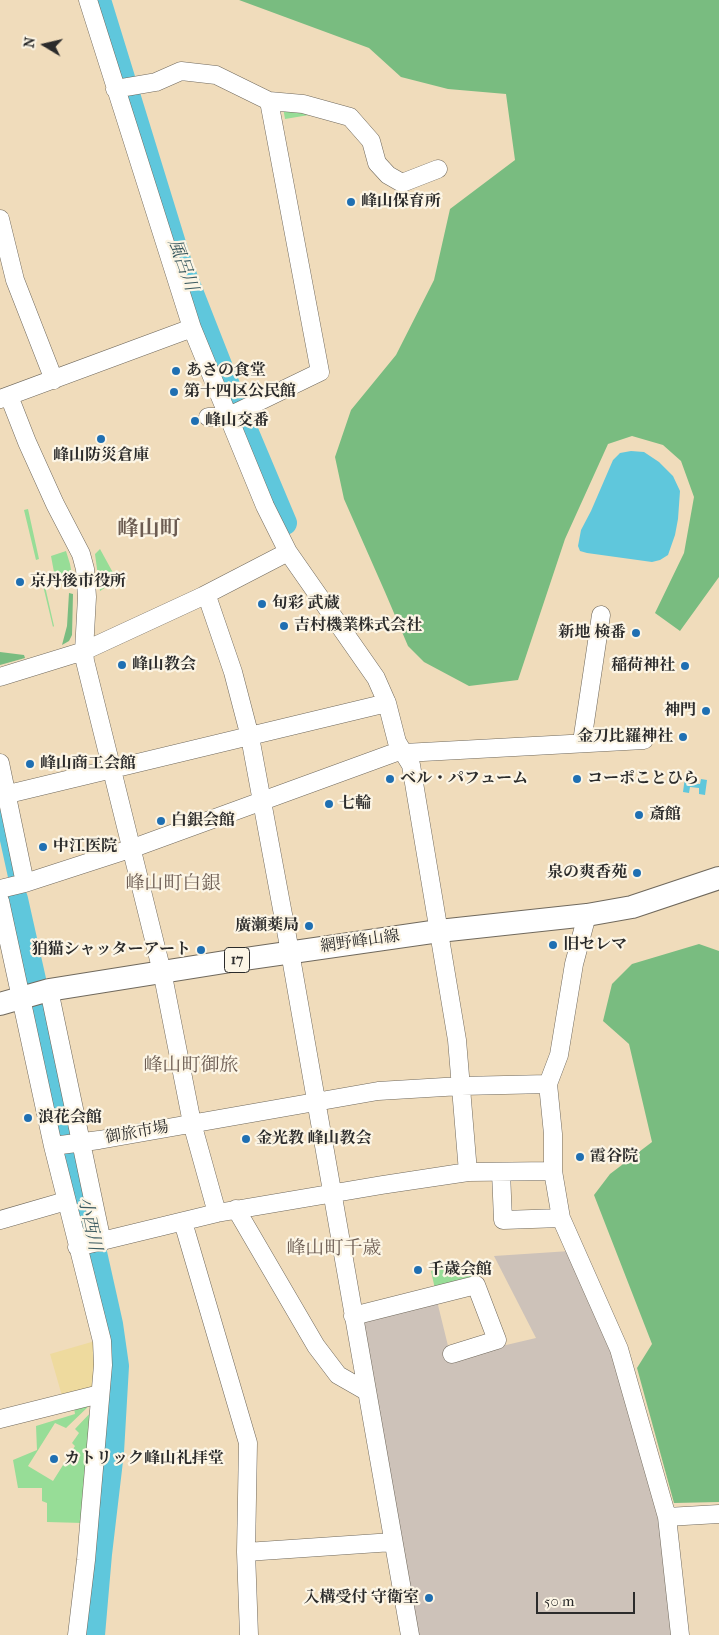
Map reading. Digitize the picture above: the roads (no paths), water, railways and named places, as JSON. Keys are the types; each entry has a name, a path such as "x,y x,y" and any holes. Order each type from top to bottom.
{"main road":[{"name":"網野峰山線","path":"28,996 290,952 435,931 587,915 632,907 719,878"}],"street":[{"path":"88,0 192,328 265,506 288,552 376,678 387,703 397,742 410,765 435,931 458,1040 468,1172"},
{"path":"115,89 156,82 181,71 216,75 269,101 303,104 350,117 371,141 377,163 388,175 402,183 438,168"},
{"path":"208,417 219,417 228,414 320,372 269,101"},
{"path":"0,219 14,280 54,380"},
{"path":"192,328 5,398 81,554 85,569 87,597 84,661 162,972 192,1124 217,1213"},
{"path":"0,678 84,651 203,596 288,552"},
{"path":"203,596 209,602 233,672 250,737 290,952 410,1635"},
{"path":"582,742 601,614"},
{"path":"4,795 387,703"},
{"path":"11,889 132,848 403,751 644,740"},
{"path":"0,763 11,889 28,996 66,1201 91,1244"},
{"path":"587,915 574,964 559,1055 548,1084 553,1171 561,1218 619,1349 666,1517 680,1635"},
{"path":"28,996 80,1142 102,1341 103,1365 86,1560 77,1635"},
{"name":"御旅市場","path":"57,1146 378,1091 461,1086 548,1084"},
{"path":"91,1244 217,1213 332,1193 468,1172 553,1171"},
{"path":"501,1172 503,1220 561,1218"},
{"path":"0,1220 66,1201"},
{"path":"236,1209 316,1346 338,1375 366,1391"},
{"path":"184,1222 248,1443 246,1552 249,1635"},
{"path":"353,1316 476,1285 497,1340 452,1354"},
{"path":"0,1419 100,1394"},
{"path":"666,1517 719,1514"},
{"path":"246,1552 393,1542"}],"water":[{"path":"631,451 644,452 659,462 673,476 680,491 675,535 668,555 652,562 587,553 580,551 578,546 581,530 613,460 620,453"},
{"path":"685,777 691,778 691,783 700,784 701,779 707,780 705,795 699,794 699,788 690,787 689,793 683,792"},
{"path":"0,799 28,929 20,932 0,841"}],"waterway":[{"name":"風呂川","path":"99,0 180,263 240,416 285,523"},
{"name":"小西川","path":"16,899 111,1324 117,1366 112,1452 93,1635"}],"place":[{"name":"峰山保育所","path":"351,202"},
{"name":"あさの食堂","path":"176,371"},
{"name":"第十四区公民館","path":"174,392"},
{"name":"峰山交番","path":"195,421"},
{"name":"峰山防災倉庫","path":"101,439"},
{"name":"京丹後市役所","path":"20,582"},
{"name":"旬彩 武蔵","path":"262,604"},
{"name":"吉村機業株式会社","path":"284,626"},
{"name":"新地 検番","path":"636,633"},
{"name":"峰山教会","path":"122,665"},
{"name":"稲荷神社","path":"685,666"},
{"name":"神門","path":"706,711"},
{"name":"金刀比羅神社","path":"683,737"},
{"name":"峰山商工会館","path":"30,764"},
{"name":"ベル・パフューム","path":"390,779"},
{"name":"コーポことひら","path":"577,779"},
{"name":"七輪","path":"329,804"},
{"name":"斎館","path":"639,815"},
{"name":"白銀会館","path":"161,821"},
{"name":"中江医院","path":"43,847"},
{"name":"泉の爽香苑","path":"637,873"},
{"name":"廣瀬薬局","path":"309,926"},
{"name":"旧セレマ","path":"553,945"},
{"name":"狛猫シャッターアート","path":"201,950"},
{"name":"浪花会館","path":"28,1118"},
{"name":"金光教 峰山教会","path":"246,1139"},
{"name":"霞谷院","path":"580,1157"},
{"name":"千歳会館","path":"418,1270"},
{"name":"カトリック峰山礼拝堂","path":"54,1459"},
{"name":"入構受付 守衛室","path":"429,1598"}],"district":[{"name":"峰山町","path":"149,530"},
{"name":"峰山町白銀","path":"173,884"},
{"name":"峰山町御旅","path":"191,1066"},
{"name":"峰山町千歳","path":"334,1249"}]}
